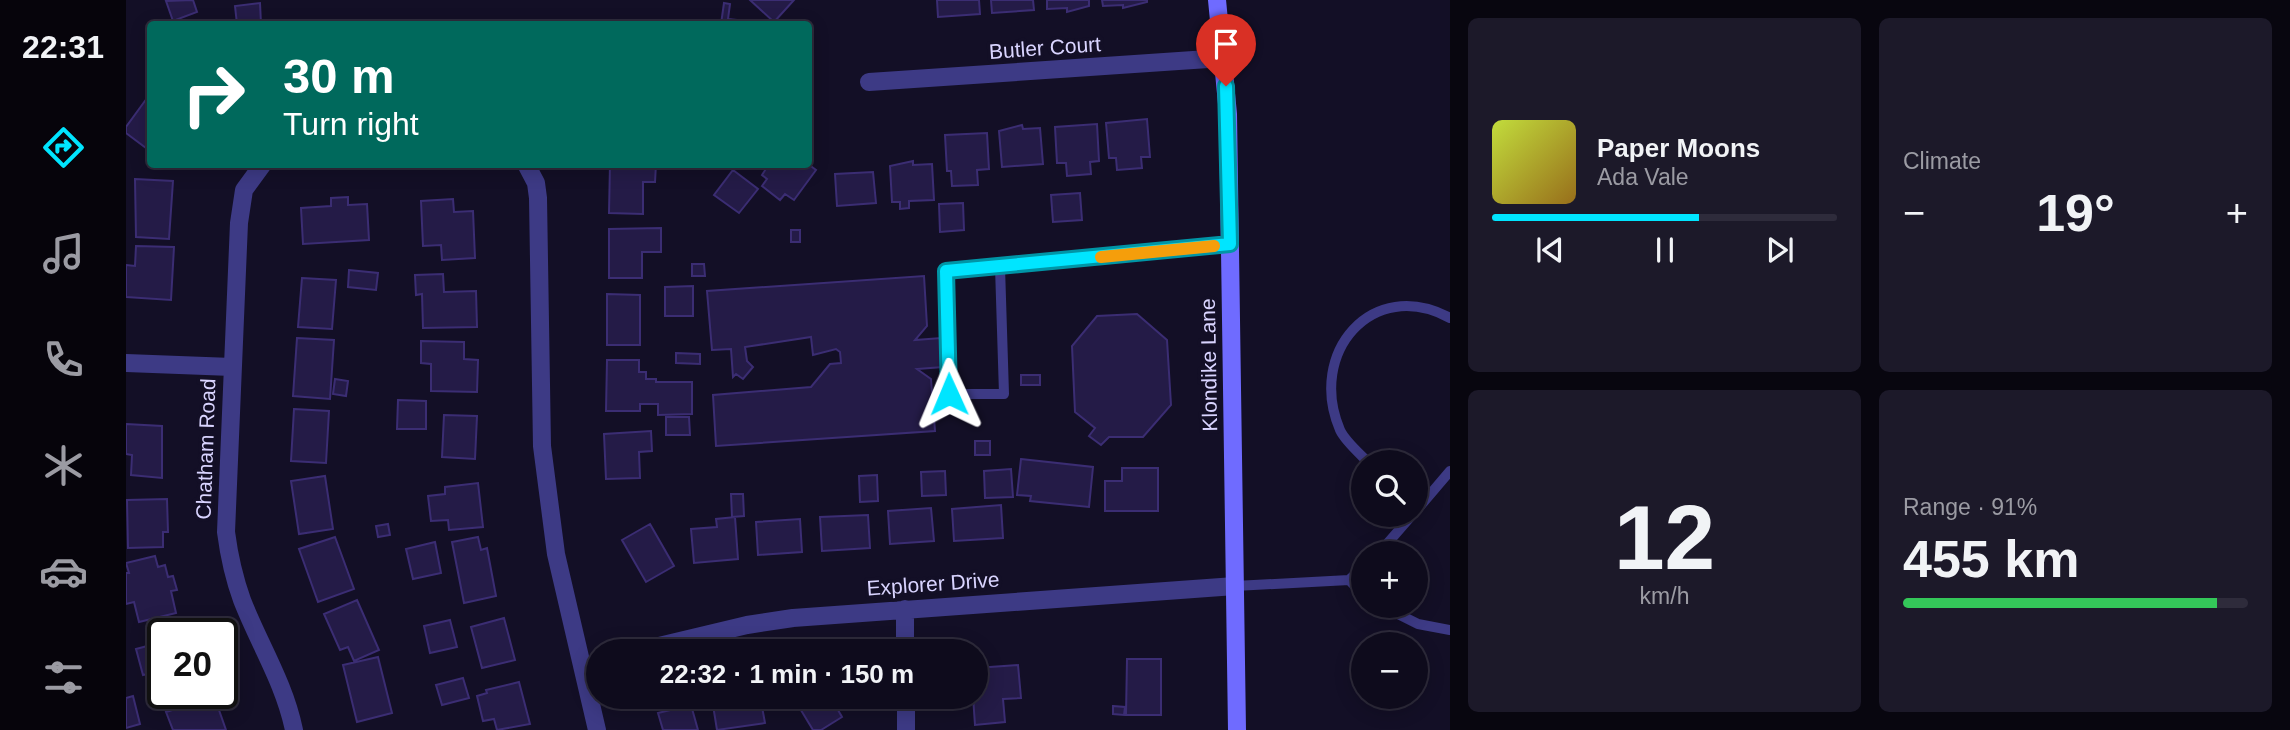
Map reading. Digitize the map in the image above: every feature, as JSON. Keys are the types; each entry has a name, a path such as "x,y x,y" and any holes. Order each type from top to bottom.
{"street":[{"name":"Klondike Lane","path":"1217,0 1228,114 1237,730"},
{"name":"Butler Court","path":"869,82 1223,58"},
{"name":"Chatham Road","path":"260,168 244,190 241,203 225,512 230,558 242,600 282,686 293,730"},
{"path":"528,168 536,183 538,198 542,446 556,554 586,650"},
{"path":"126,363 232,368"},
{"name":"Explorer Drive","path":"688,639 747,625 905,609 1235,586"},
{"path":"905,609 905,639"},
{"path":"595,709 597,730"},
{"path":"906,709 906,730"}],"lane":[{"path":"1000,267 1004,394 949,394 946,271 1230,244"},
{"path":"1357,450 1340,432 1331,402 1330,378 1335,356 1348,334 1383,308 1410,304 1435,310 1450,318"},
{"path":"1428,497 1450,471"},
{"path":"1390,541 1402,527"},
{"path":"1235,586 1349,580"},
{"path":"1406,618 1418,624 1450,631"}],"building":[{"path":"193,0 197,12 173,21 166,1"},
{"path":"750,0 794,0 773,21"},
{"path":"937,0 979,0 980,14 938,17"},
{"path":"991,0 1033,0 1034,10 992,13"},
{"path":"1047,0 1089,0 1089,6 1067,12 1067,8 1047,9"},
{"path":"1102,0 1147,2 1123,8 1123,5 1103,6"},
{"path":"260,3 261,21 237,21 235,6"},
{"path":"724,3 730,4 728,19 745,21 721,21"},
{"path":"147,98 147,149 126,133 126,127"},
{"path":"1147,119 1150,157 1141,157 1142,168 1117,170 1116,158 1109,158 1106,123"},
{"path":"1097,124 1099,161 1090,162 1091,174 1067,176 1066,163 1057,163 1055,127"},
{"path":"1022,125 1023,129 1040,128 1043,164 1002,167 999,131"},
{"path":"987,133 989,169 977,170 978,185 952,186 951,171 947,171 945,135"},
{"path":"913,161 913,165 932,164 934,200 909,201 909,208 900,209 900,202 892,202 890,166"},
{"path":"812,167 816,170 794,200 785,194 780,200 762,186 767,179 762,175 766,168"},
{"path":"610,168 656,168 655,182 643,182 643,214 609,213"},
{"path":"733,170 758,189 739,213 714,195"},
{"path":"873,172 876,203 837,206 835,174"},
{"path":"135,179 173,181 169,239 136,237"},
{"path":"1080,193 1082,220 1053,222 1051,195"},
{"path":"348,197 348,205 367,204 369,240 303,244 301,208 331,206 331,198"},
{"path":"453,199 454,212 473,211 475,258 442,260 441,245 423,246 421,201"},
{"path":"963,203 964,230 940,232 939,204"},
{"path":"661,228 661,252 642,252 642,278 609,278 609,229"},
{"path":"791,230 800,230 800,242 791,242"},
{"path":"136,246 174,247 171,300 126,297 126,265 135,266"},
{"path":"692,264 704,264 705,276 692,276"},
{"path":"349,270 378,273 376,290 348,287"},
{"path":"443,274 444,292 476,291 477,327 423,328 422,294 416,295 415,275"},
{"path":"924,276 927,326 915,340 941,338 943,367 917,369 931,379 935,431 716,446 713,395 811,387 830,364 841,363 840,352 836,349 813,355 811,337 745,347 747,361 753,367 743,379 736,374 733,377 731,349 712,350 707,291"},
{"path":"302,278 336,280 332,329 298,327"},
{"path":"693,286 693,316 665,316 665,287"},
{"path":"607,294 640,295 640,345 607,345"},
{"path":"1137,314 1167,340 1171,405 1143,437 1109,437 1101,445 1089,436 1095,428 1075,412 1072,346 1097,316"},
{"path":"297,338 334,340 330,399 293,396"},
{"path":"421,341 464,342 464,359 478,360 477,392 431,391 431,364 421,363"},
{"path":"676,353 700,354 700,364 676,363"},
{"path":"607,360 639,360 639,372 646,372 646,379 656,379 656,382 692,382 692,414 658,415 658,404 640,404 640,411 606,411"},
{"path":"1021,375 1040,375 1040,385 1021,385"},
{"path":"335,379 348,381 346,396 333,394"},
{"path":"398,400 426,401 426,429 397,429"},
{"path":"294,409 329,411 326,463 291,461"},
{"path":"444,415 477,416 475,459 442,457"},
{"path":"666,417 689,417 690,435 666,435"},
{"path":"126,424 162,426 162,478 131,475 132,455 126,454"},
{"path":"651,431 652,451 639,452 640,478 606,479 604,434"},
{"path":"975,441 990,441 990,455 975,455"},
{"path":"1021,459 1093,467 1089,507 1030,501 1031,496 1017,495"},
{"path":"1122,468 1158,468 1158,511 1105,511 1105,481 1122,481"},
{"path":"1011,469 1013,497 985,498 984,471"},
{"path":"945,471 946,495 922,496 921,472"},
{"path":"877,475 878,501 860,502 859,476"},
{"path":"325,476 333,529 299,534 291,481"},
{"path":"478,483 483,527 449,530 448,520 431,521 428,496 445,494 445,487"},
{"path":"731,494 743,494 744,516 732,517"},
{"path":"167,499 168,532 163,532 163,547 128,548 127,500"},
{"path":"1001,505 1003,538 954,541 952,509"},
{"path":"931,508 934,541 890,544 888,511"},
{"path":"868,515 870,548 822,551 820,517"},
{"path":"735,517 738,559 694,563 691,529 717,527 716,519"},
{"path":"800,519 802,552 758,555 756,522"},
{"path":"388,524 390,535 378,537 376,526"},
{"path":"650,524 674,566 646,582 622,540"},
{"path":"335,537 354,589 318,602 299,549"},
{"path":"478,537 481,550 487,548 496,596 464,603 452,542"},
{"path":"435,542 441,573 413,579 406,549"},
{"path":"155,556 158,567 165,565 168,577 173,576 177,590 171,591 176,613 139,622 134,602 126,604 126,573 129,573 126,563"},
{"path":"357,600 379,650 354,661 348,647 340,650 324,614"},
{"path":"504,618 515,660 482,668 471,627"},
{"path":"450,620 457,647 430,653 424,626"},
{"path":"147,646 147,674 143,675 136,649"},
{"path":"378,657 392,713 357,722 343,665"},
{"path":"1127,659 1161,659 1161,715 1126,715"},
{"path":"1018,665 1021,698 1003,699 1005,722 975,725 974,709 988,709 988,667"},
{"path":"463,678 469,698 442,705 436,685"},
{"path":"519,682 530,724 497,730 494,719 483,721 477,696 487,693 486,690"},
{"path":"133,696 140,724 126,728 126,698"},
{"path":"1113,706 1125,707 1124,715 1113,714"},
{"path":"176,709 219,709 226,730 173,730 166,712"},
{"path":"692,709 698,730 663,730 658,713"},
{"path":"714,709 762,709 765,723 717,730"},
{"path":"800,709 837,709 842,717 821,730 813,730"}],"slow traffic":[{"path":"1101,257 1214,246"}],"route":[{"path":"949,394 946,271 1230,244 1226,86"}]}
